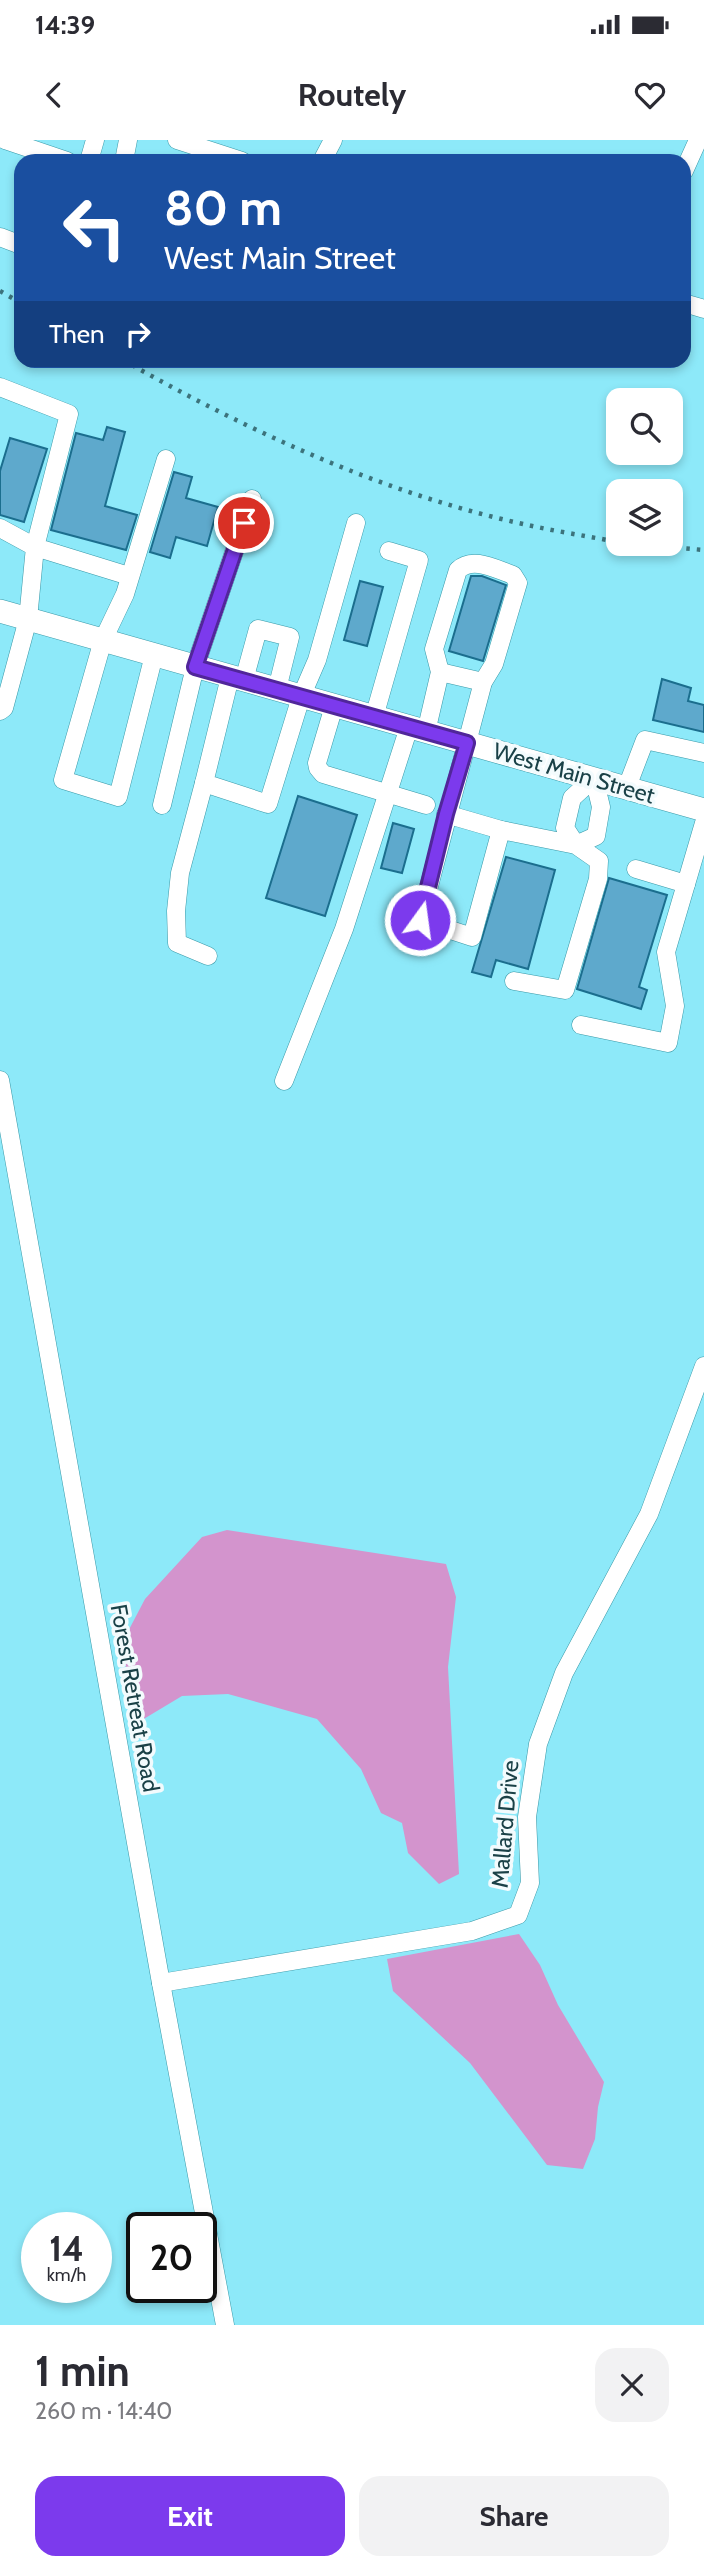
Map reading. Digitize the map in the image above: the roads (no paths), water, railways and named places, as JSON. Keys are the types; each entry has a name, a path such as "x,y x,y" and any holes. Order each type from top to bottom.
{"main road":[{"name":"West Main Street","path":"0,611 704,810"}],"street":[{"path":"5,140 46,154"},
{"path":"177,140 199,154"},
{"path":"0,385 69,414 35,547 28,619 4,708 0,711"},
{"path":"154,655 118,797 63,780 103,640 125,594 166,459"},
{"path":"162,805 195,667 252,499"},
{"path":"204,783 268,804 301,696 317,660 356,523"},
{"path":"0,528 35,547 129,576"},
{"path":"374,717 419,560 389,551"},
{"path":"284,1081 348,920 388,794 418,729 440,672 434,649 458,570 465,564 475,563 513,575 518,583 494,664 482,682 420,920 472,937 501,830"},
{"path":"208,956 177,943 176,911 180,873 204,783 237,678 258,629 290,637 277,690"},
{"path":"440,672 482,682"},
{"path":"334,706 318,768 323,774 426,805"},
{"path":"627,787 645,740 704,753"},
{"path":"446,814 501,830 576,845 596,836 601,807 594,778 572,798 565,828 576,845 599,861 565,990 514,981"},
{"path":"581,1025 668,1043 675,1006 666,952 704,823"},
{"path":"636,869 686,884"},
{"name":"Forest Retreat Road","path":"0,1080 161,1983 225,2325"},
{"name":"Mallard Drive","path":"161,1983 472,1931 518,1915 530,1883 527,1817 538,1744 564,1673 649,1514 704,1366"}],"railway":[{"path":"0,291 14,299"},
{"path":"137,368 267,435 367,477 470,511 535,527 606,540"},
{"path":"683,548 704,550"}]}
